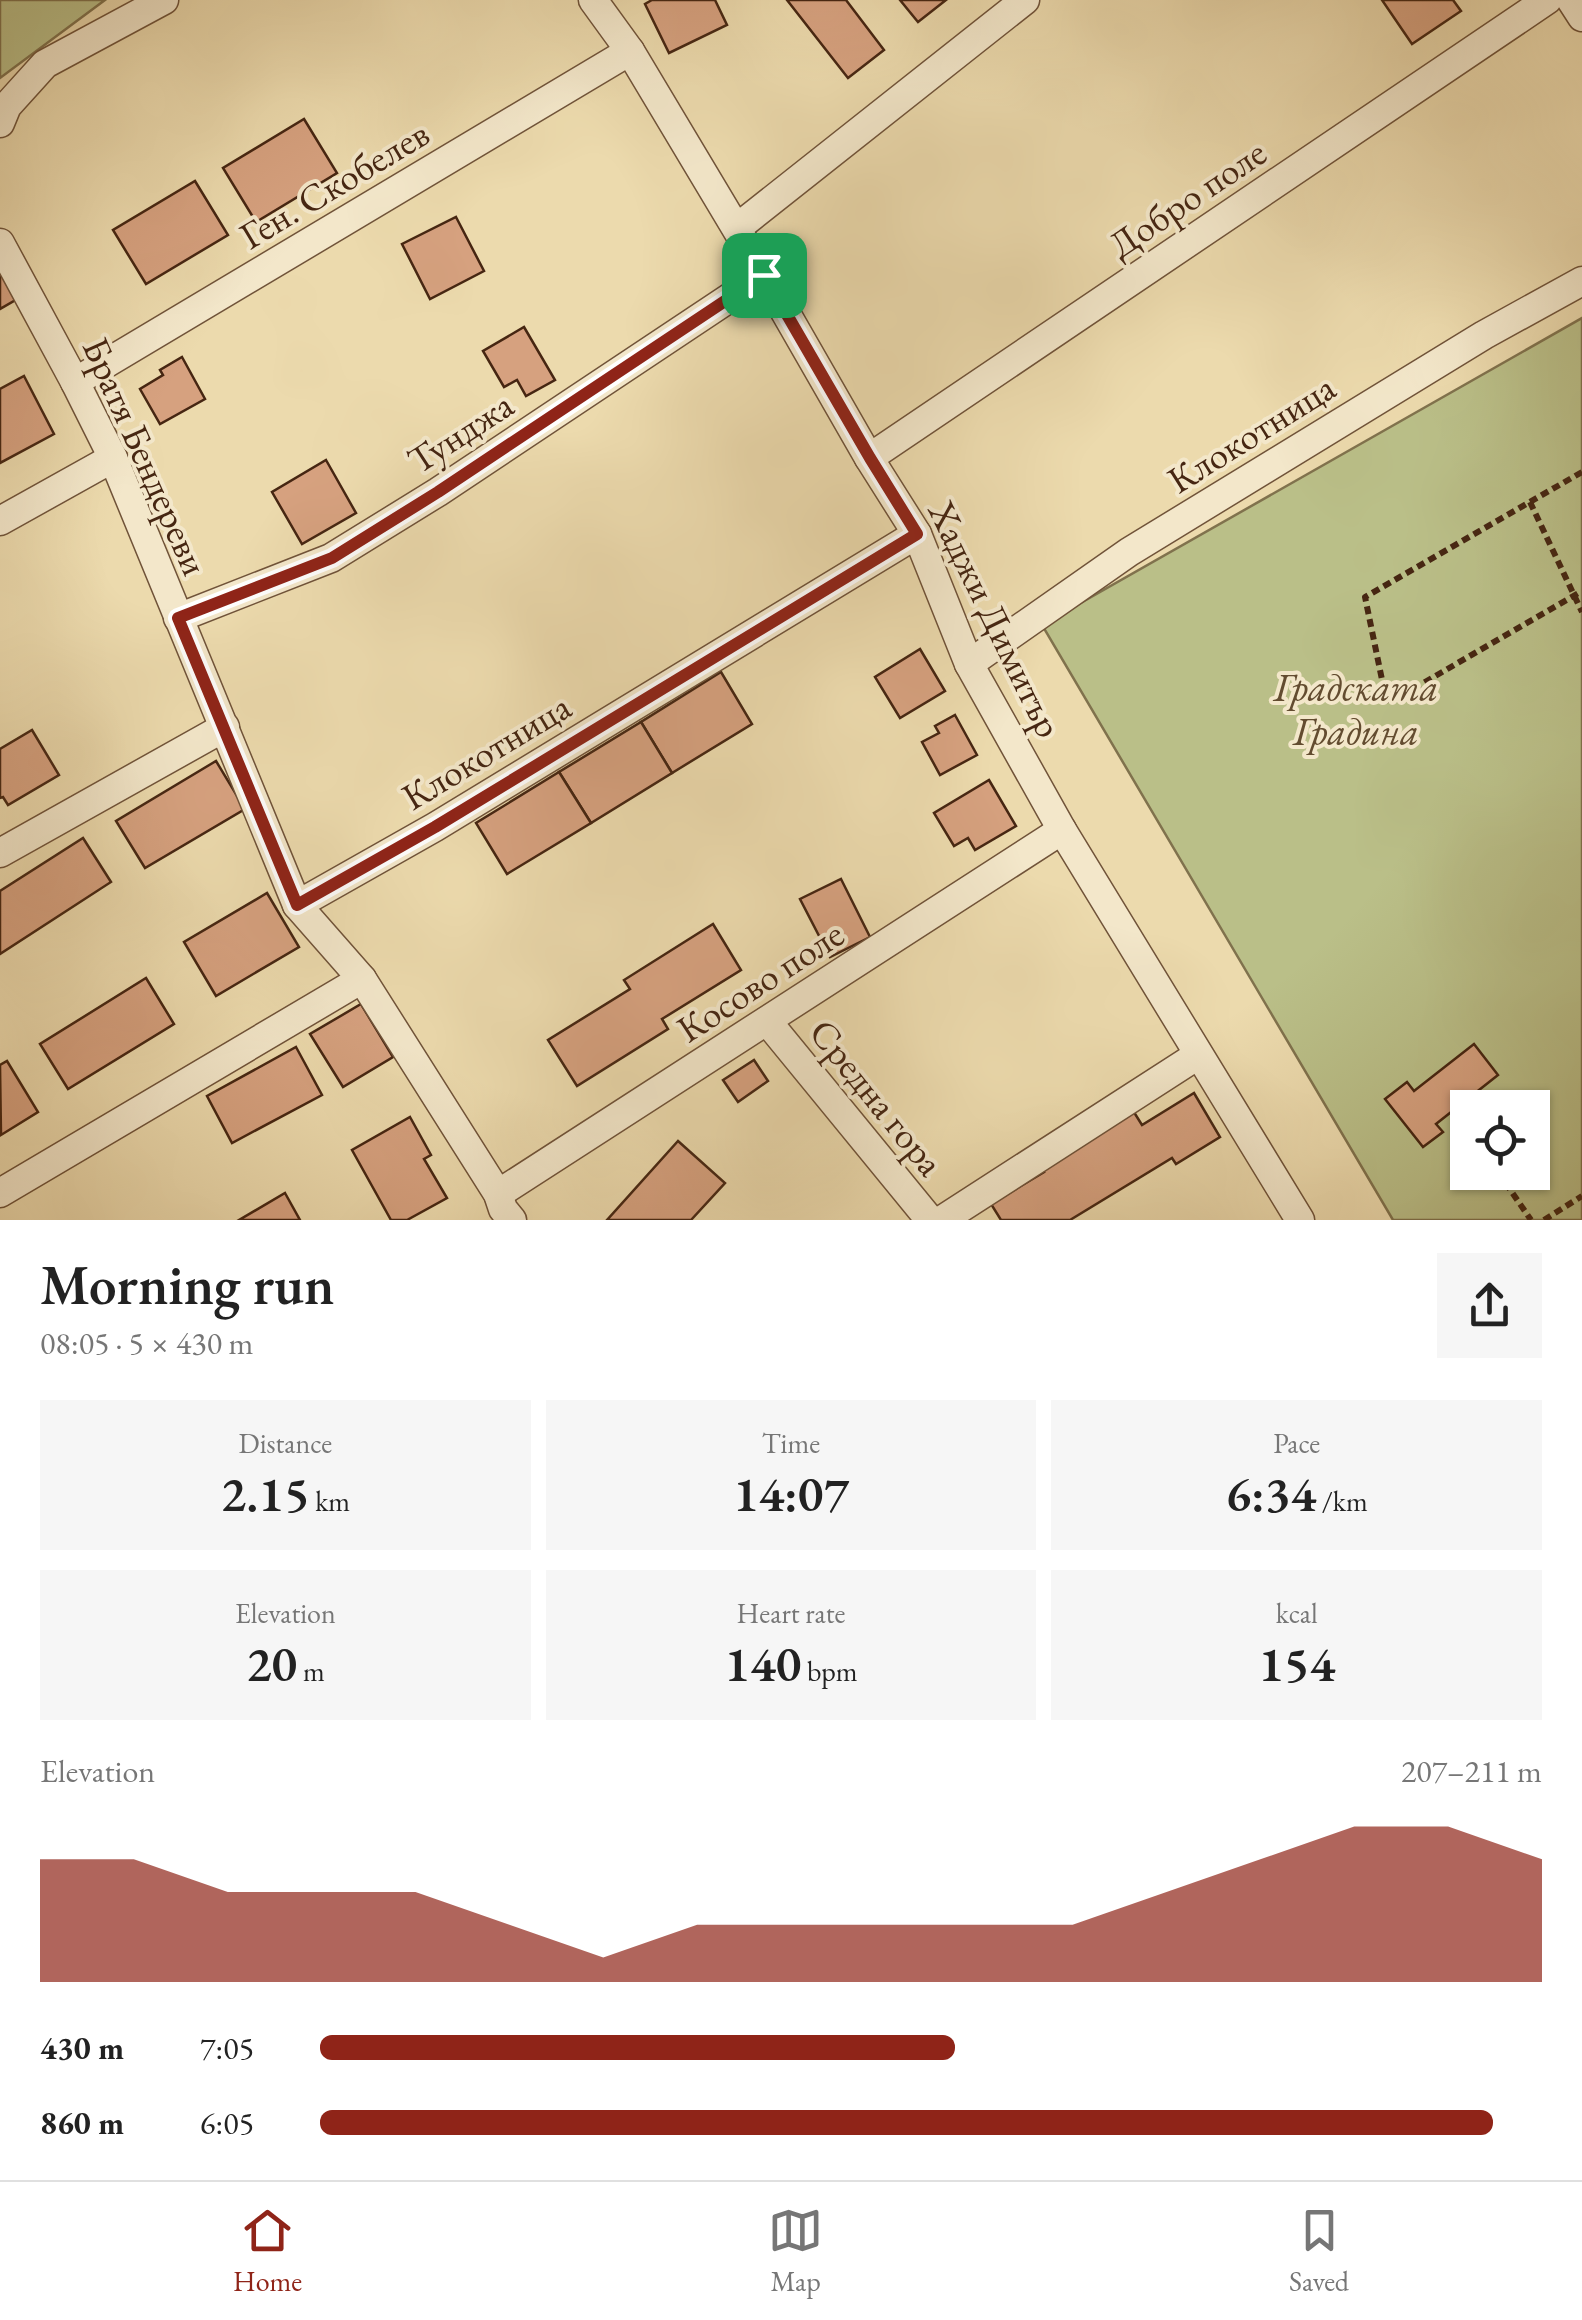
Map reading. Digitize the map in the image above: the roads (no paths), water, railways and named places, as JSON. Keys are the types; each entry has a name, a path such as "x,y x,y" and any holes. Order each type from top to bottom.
{"street":[{"path":"0,123 7,106 45,64 164,0"},
{"name":"Хаджи Димитър","path":"593,0 630,51 917,534 969,664 1062,830 1300,1220"},
{"path":"737,228 1026,0"},
{"name":"Добро поле","path":"870,458 1547,0"},
{"path":"1571,0 1582,17"},
{"name":"Ген. Скобелев","path":"75,382 630,51"},
{"name":"Братя Бендереви","path":"0,244 113,458 297,905 362,979 499,1211"},
{"name":"Тунджа","path":"178,618 332,558 764,275"},
{"name":"Клокотница","path":"969,664 1129,552 1467,345 1582,281"},
{"path":"0,522 113,458"},
{"name":"Клокотница","path":"297,905 435,827 917,534"},
{"path":"0,853 225,728"},
{"name":"Косово поле","path":"499,1211 766,1021 1062,830"},
{"path":"0,1193 362,979"},
{"name":"Средна гора","path":"766,1021 930,1220"},
{"path":"942,1220 1198,1055"}],"park label":[{"name":"Градската Градина","path":"1356,708"}]}
